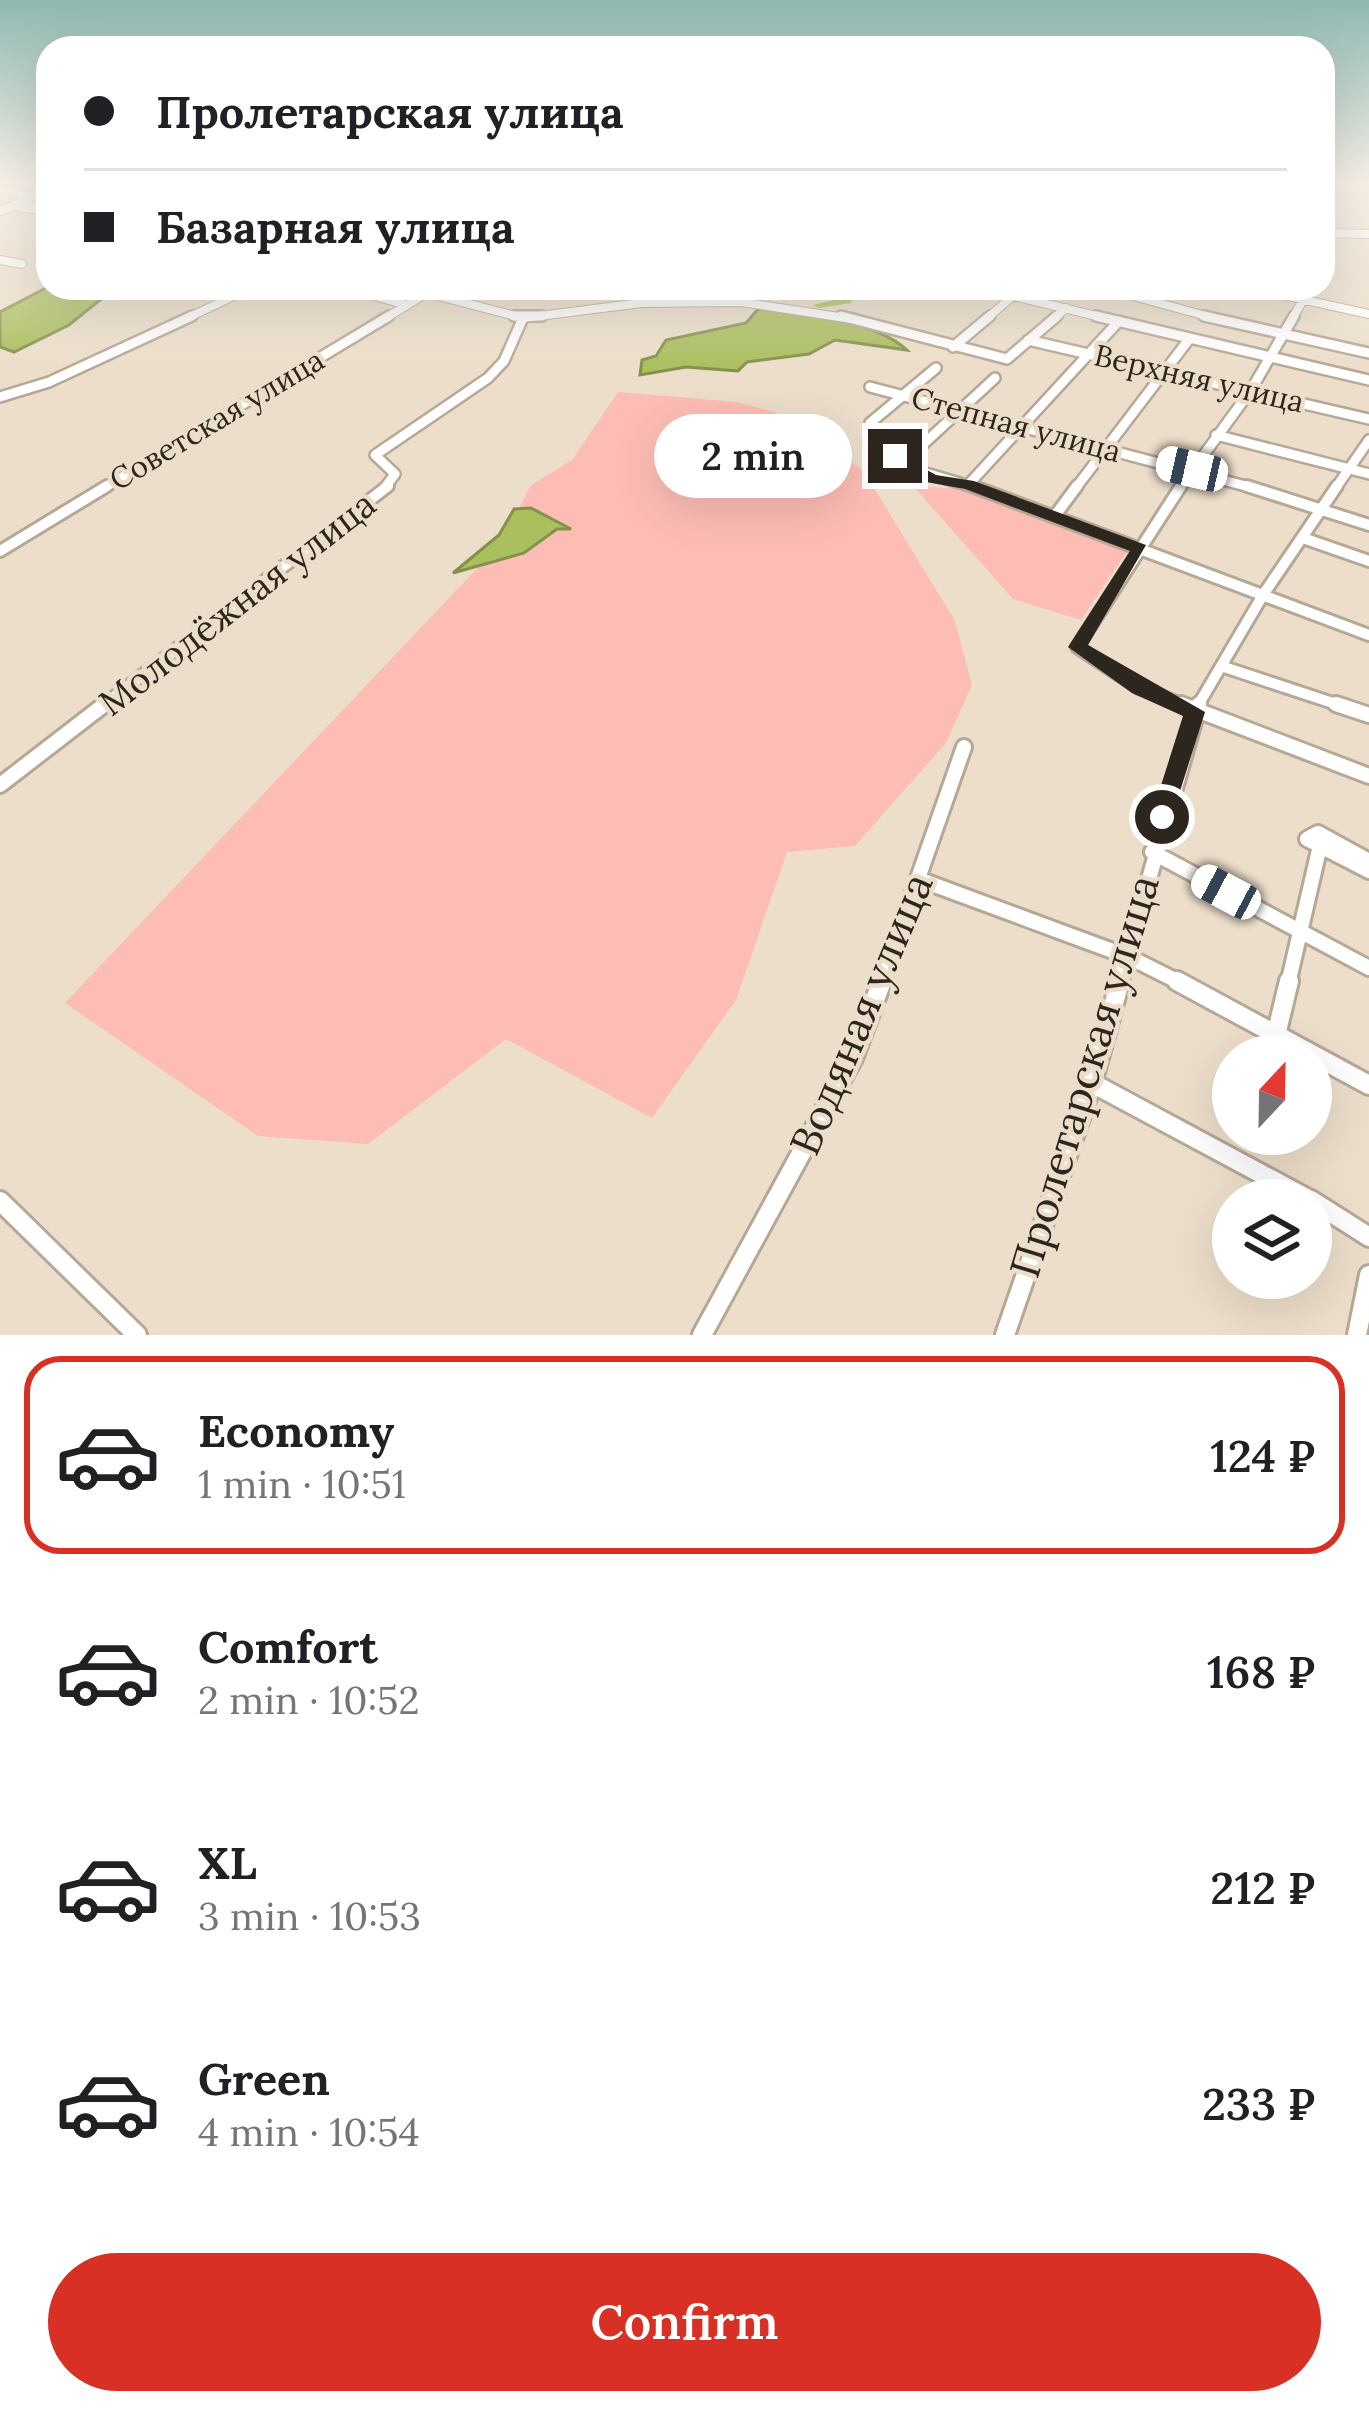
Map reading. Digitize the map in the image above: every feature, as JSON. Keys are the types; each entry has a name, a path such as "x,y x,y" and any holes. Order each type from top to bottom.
{"street":[{"path":"0,260 22,264"},
{"path":"0,397 49,382 225,300"},
{"path":"389,300 406,305"},
{"name":"Советская улица","path":"0,551 415,300"},
{"path":"461,300 523,318 641,303 741,302 827,311 1007,359 1066,308"},
{"path":"736,300 741,302"},
{"path":"953,347 1008,300"},
{"path":"1031,300 1369,380"},
{"path":"1144,300 1369,353"},
{"path":"1369,314 1304,300 1251,390 1192,469 1077,647 1139,688 1369,776"},
{"name":"Молодёжная улица","path":"0,785 391,484 395,474 375,455 488,378 504,361 523,318"},
{"path":"968,484 1119,321"},
{"path":"1054,518 1190,338"},
{"name":"Верхняя улица","path":"1028,340 1369,419"},
{"path":"935,368 870,423 903,463 931,479 968,484 1369,635"},
{"path":"903,463 995,378"},
{"name":"Степная улица","path":"870,387 1192,469 1369,525"},
{"path":"1216,435 1360,472"},
{"name":"Пролетарская улица","path":"1004,1335 1092,1083 1130,958 1151,852 1195,712 1263,595 1324,510 1360,472 1369,440"},
{"path":"1303,538 1369,562"},
{"path":"1221,666 1369,715"},
{"name":"Водяная улица","path":"702,1335 853,1058 921,880 964,747"},
{"path":"1369,861 1318,833 1306,839 1319,850 1369,872"},
{"path":"1277,1030 1319,850"},
{"path":"1151,852 1369,968"},
{"path":"921,880 1130,958 1277,1030 1369,1085"},
{"path":"1092,1083 1272,1179"},
{"path":"0,1201 137,1335"},
{"path":"1332,1213 1369,1237"},
{"path":"1357,1335 1369,1275"}],"shaded area":[{"path":"36,293 36,300 100,300 69,325 14,352 0,347 0,312"},
{"path":"759,308 838,319 878,332 907,350 835,340 809,354 747,362 738,371 686,367 640,375 642,360 656,356 666,340 746,323"},
{"path":"618,392 736,402 774,412 863,470 955,621 972,685 946,743 855,846 787,852 736,1000 652,1118 506,1039 368,1144 258,1136 65,1003 505,539 530,486 572,460"},
{"path":"913,486 964,489 1128,550 1081,620 1013,599"},
{"path":"531,508 571,529 557,529 524,553 453,573 499,535 514,509"}],"waterway":[{"path":"819,305 847,300"}],"route":[{"path":"895,456 931,479 968,484 1140,549 1077,647 1139,688 1195,712 1162,817"}]}
